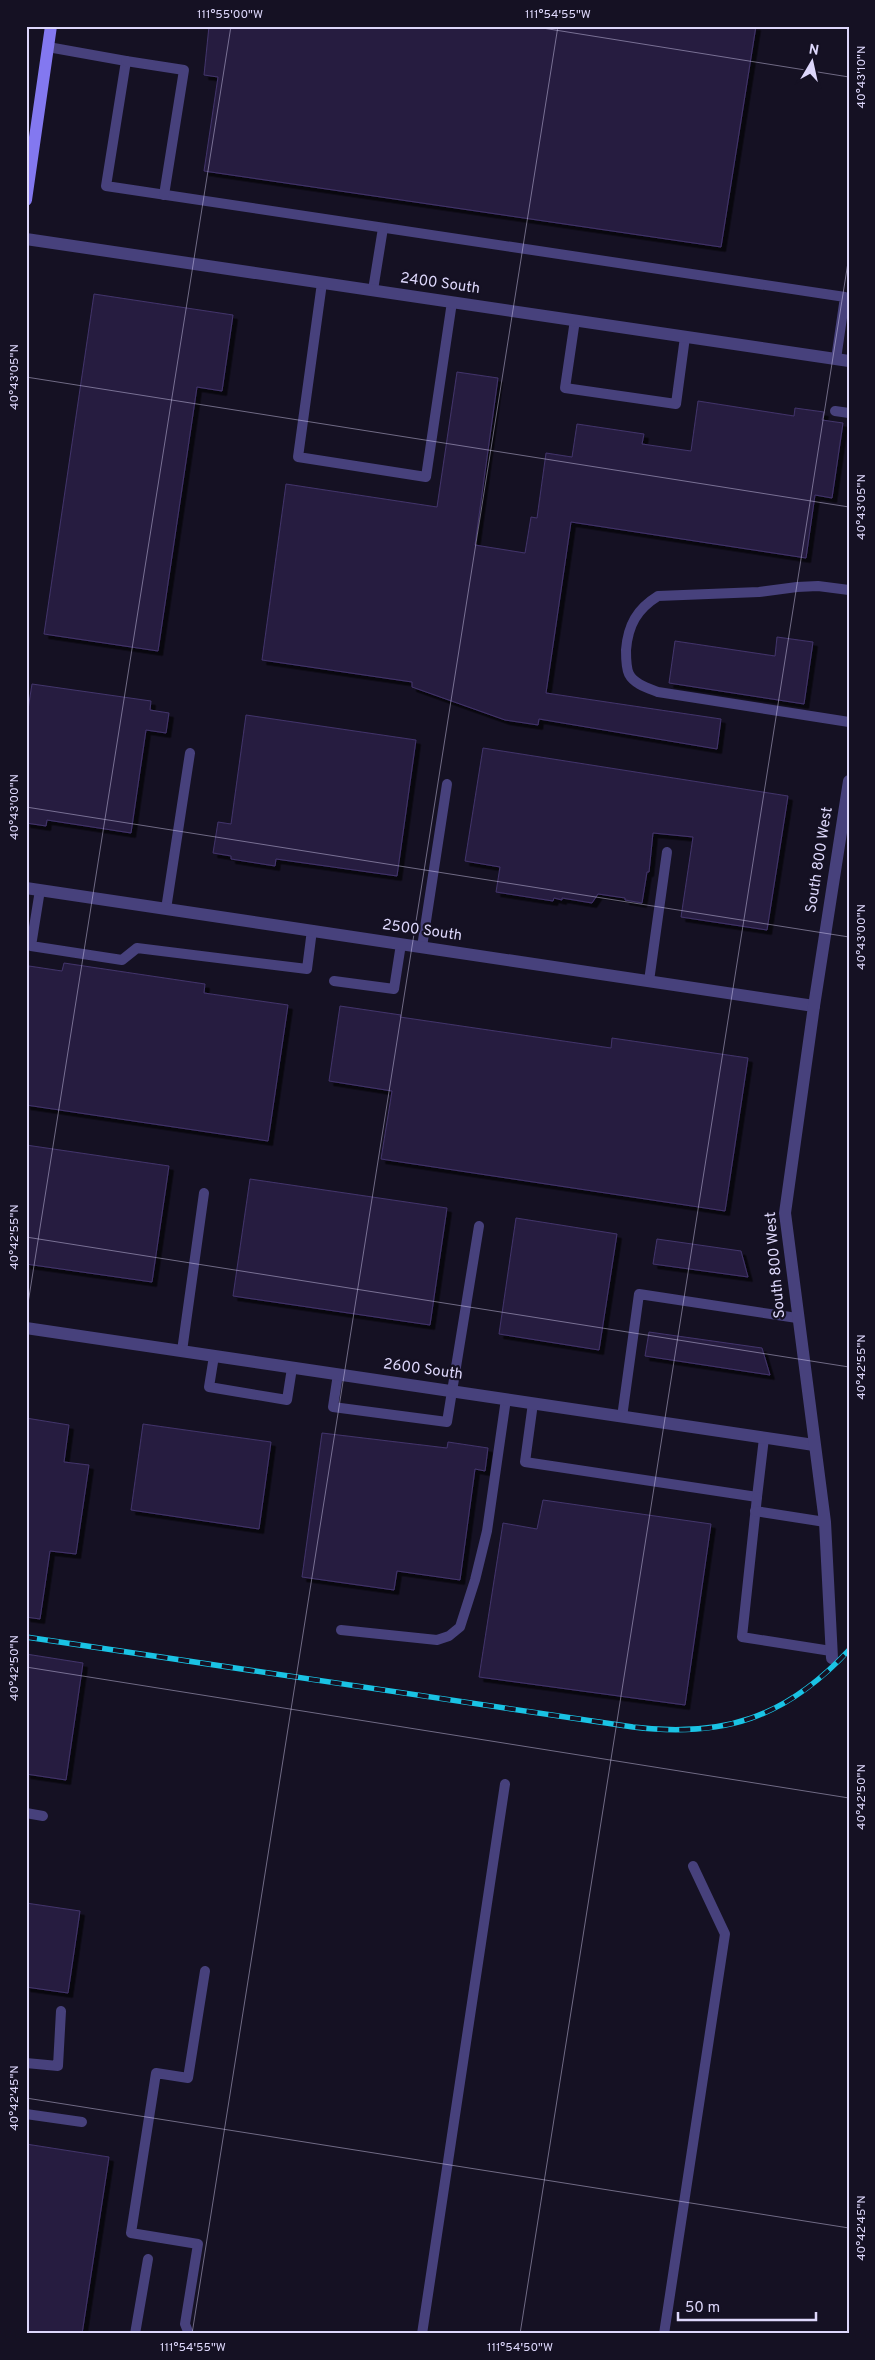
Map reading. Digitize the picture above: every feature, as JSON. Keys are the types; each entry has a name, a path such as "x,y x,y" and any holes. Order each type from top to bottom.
{"main road":[{"path":"27,193 51,26"}],"street":[{"name":"2400 South","path":"26,239 842,360"},
{"name":"South 800 West","path":"831,1655 825,1522 785,1214 814,1006 849,781"},
{"name":"2500 South","path":"26,888 814,1006"},
{"name":"2600 South","path":"26,1328 814,1445"}],"lane":[{"path":"48,47 184,70 164,195"},
{"path":"126,60 106,186 845,297 842,360"},
{"path":"373,290 383,228"},
{"path":"322,283 298,457 426,477 452,302"},
{"path":"575,320 565,388 676,404 685,337"},
{"path":"835,411 849,413"},
{"path":"849,590 818,586 759,592 658,596 645,604 634,618 628,636 626,657 629,674 639,684 658,692 849,722"},
{"path":"166,909 190,753"},
{"path":"422,947 447,784"},
{"path":"649,981 667,852"},
{"path":"40,890 29,950 122,960 137,948 307,969 312,930"},
{"path":"334,981 394,989 401,944"},
{"path":"182,1351 204,1193"},
{"path":"338,1374 333,1406 448,1422 479,1226"},
{"path":"622,1417 639,1294 797,1318"},
{"path":"214,1356 209,1387 287,1400 292,1368"},
{"path":"341,1630 437,1640 449,1636 460,1627 475,1580 487,1531 506,1399"},
{"path":"533,1403 525,1462 757,1498"},
{"path":"764,1438 742,1637 831,1655"},
{"path":"755,1511 825,1522"},
{"path":"422,2334 505,1784"},
{"path":"26,1814 43,1816"},
{"path":"664,2334 725,1934 693,1866"},
{"path":"189,2334 185,2324 198,2244 131,2234 156,2073 188,2078 205,1971"},
{"path":"26,2062 58,2066 62,2011"},
{"path":"26,2114 82,2122"},
{"path":"135,2334 148,2259"}],"building":[{"path":"209,26 756,26 721,247 204,171 218,77 204,75"},
{"path":"94,294 233,315 222,391 197,387 158,651 44,634"},
{"path":"457,372 498,378 475,545 525,553 531,517 537,518 546,453 572,457 577,424 644,434 642,444 691,451 698,401 794,416 795,408 824,412 822,420 843,423 832,498 815,495 806,558 571,522 546,693 721,719 717,749 539,719 538,725 505,720 412,687 412,682 262,660 286,484 437,507"},
{"path":"777,637 813,642 804,704 669,683 675,641 775,656"},
{"path":"32,684 151,701 150,710 169,713 166,733 146,730 131,833 47,820 46,826 26,823 26,722"},
{"path":"246,715 416,740 397,876 276,859 275,866 231,859 231,856 213,853 218,822 231,824"},
{"path":"483,748 788,796 767,930 681,917 693,837 653,833 649,872 647,872 642,903 598,894 592,903 562,898 562,900 554,898 553,901 496,892 500,867 465,861"},
{"path":"64,963 205,984 204,993 288,1005 268,1141 26,1105 26,984 29,966 62,971"},
{"path":"340,1006 401,1015 400,1017 611,1048 612,1038 748,1058 725,1211 381,1159 392,1091 329,1081"},
{"path":"26,1145 169,1166 152,1282 26,1264"},
{"path":"250,1179 447,1208 430,1325 233,1296"},
{"path":"516,1218 617,1234 599,1350 499,1334"},
{"path":"657,1239 741,1251 748,1277 653,1264"},
{"path":"649,1332 762,1348 770,1375 645,1356"},
{"path":"26,1418 69,1425 64,1462 89,1465 76,1554 50,1551 40,1619 26,1617"},
{"path":"143,1424 271,1442 259,1529 131,1510"},
{"path":"322,1433 447,1448 448,1442 488,1448 485,1471 475,1469 460,1580 397,1571 394,1590 302,1577"},
{"path":"543,1500 711,1524 685,1705 479,1677 503,1523 537,1529"},
{"path":"26,1654 83,1663 66,1780 26,1774"},
{"path":"26,1903 80,1911 68,1993 26,1987"},
{"path":"26,2144 109,2157 82,2334 26,2334"}],"railway":[{"path":"26,1637 633,1727 666,1730 696,1729 724,1725 751,1718 777,1707 801,1692 825,1673 849,1650"}]}
